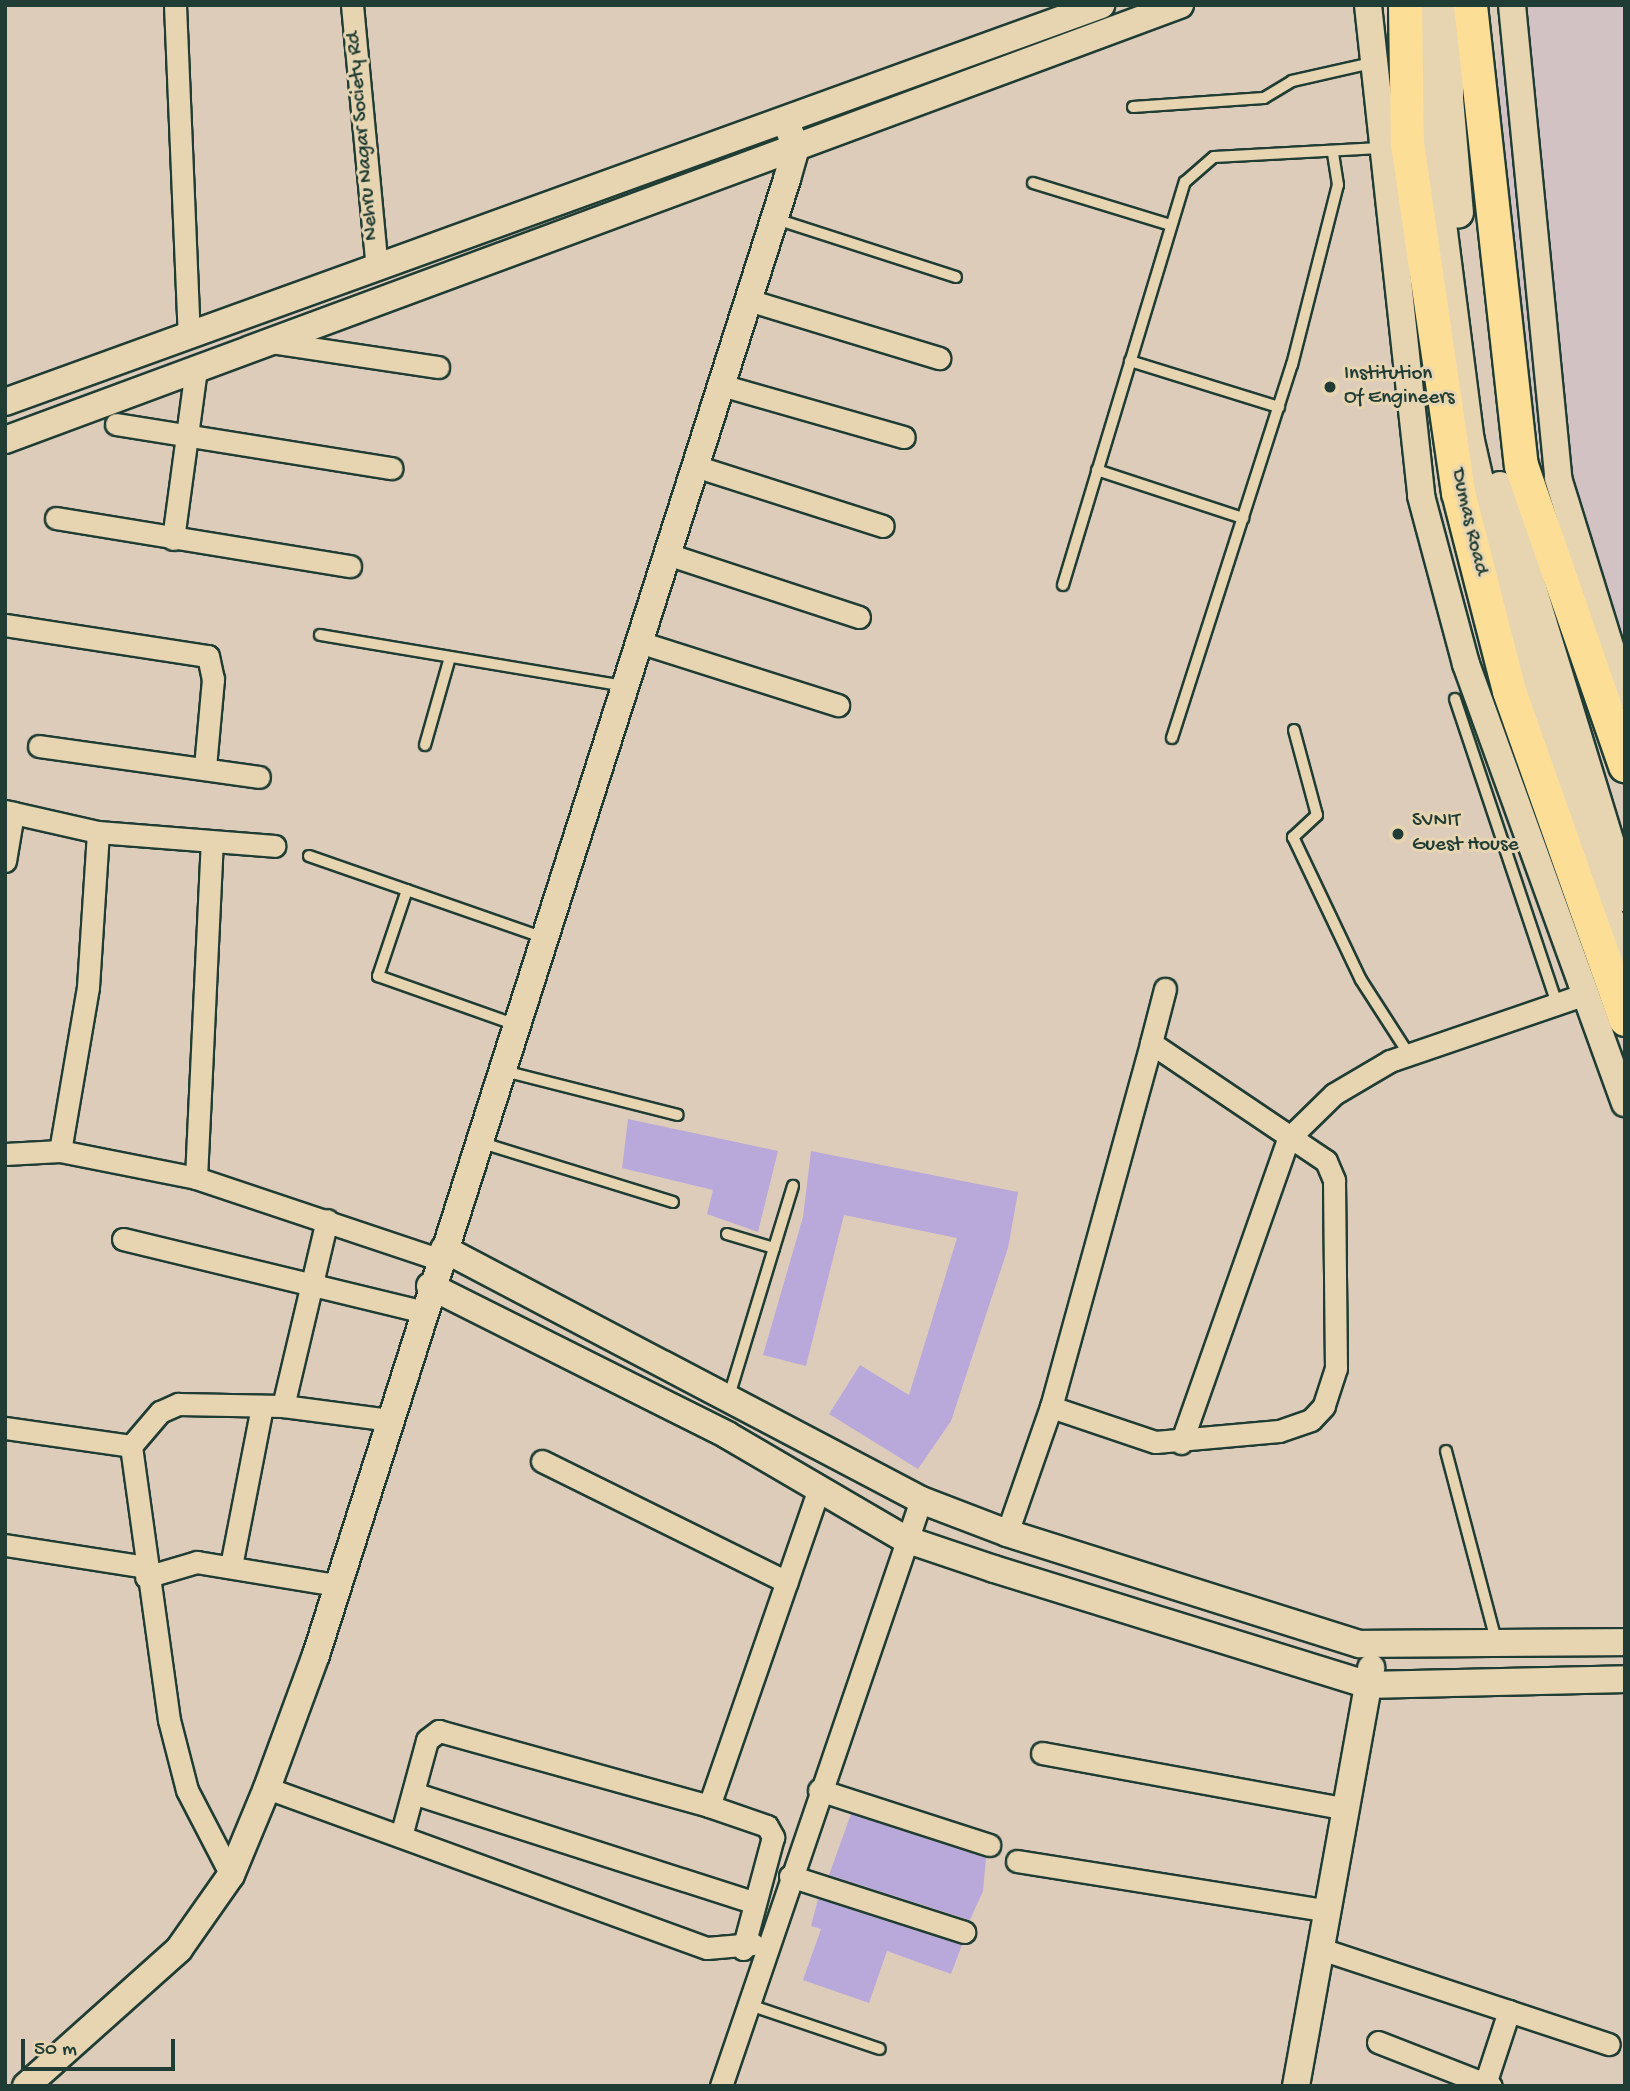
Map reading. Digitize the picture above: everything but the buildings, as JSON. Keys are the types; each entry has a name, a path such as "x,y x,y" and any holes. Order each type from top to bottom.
{"main road":[{"name":"Dumas Road","path":"1405,5 1407,143 1458,492 1509,691 1625,1019"},
{"path":"1418,5 1425,13 1425,99 1469,441 1515,619 1625,963"},
{"path":"1455,5 1448,19 1448,99 1462,261 1492,453 1625,896"},
{"path":"1470,5 1521,465 1625,766"}],"street":[{"path":"175,5 189,335"},
{"name":"Nehru Nagar Society Rd","path":"352,5 377,268"},
{"path":"5,402 1101,5"},
{"path":"5,440 1180,5"},
{"path":"1368,5 1380,148 1421,496 1466,664 1625,1103"},
{"path":"1512,5 1558,478 1625,695"},
{"path":"26,2086 178,1949 231,1875 267,1788 391,1420 421,1311 502,1070 775,219 796,148 785,120"},
{"path":"748,300 939,358"},
{"path":"270,342 438,367"},
{"path":"173,539 196,369"},
{"path":"722,385 904,437"},
{"path":"116,424 392,468"},
{"path":"695,466 883,526"},
{"path":"57,518 350,566"},
{"path":"667,554 859,617"},
{"path":"5,625 208,656 213,679 205,767"},
{"path":"639,642 838,705"},
{"path":"39,746 205,767 259,777"},
{"path":"5,861 9,812 98,832 274,846"},
{"path":"60,1151 88,987 98,832"},
{"path":"196,1178 212,842"},
{"path":"1007,1533 1051,1408 1165,989"},
{"path":"1181,1443 1288,1139 1334,1094 1410,1056 1586,993"},
{"path":"1051,1408 1118,1434 1181,1443 1279,1431 1311,1420 1324,1406 1338,1350 1334,1181 1326,1161 1288,1139 1151,1044"},
{"path":"5,1154 60,1151 196,1178 442,1254 729,1396 921,1500 1007,1533 1375,1646 1625,1642"},
{"path":"231,1566 272,1406 327,1220"},
{"path":"123,1239 421,1311"},
{"path":"430,1286 727,1435 905,1539 1368,1685 1625,1679"},
{"path":"231,1875 187,1790 146,1572 131,1446 160,1412 178,1404 272,1406 391,1420"},
{"path":"5,1428 131,1446"},
{"path":"542,1461 787,1583"},
{"path":"709,1806 819,1489"},
{"path":"721,2086 768,1938 905,1539 921,1500"},
{"path":"5,1545 146,1572 189,1562 231,1566 336,1585"},
{"path":"1296,2086 1375,1646"},
{"path":"401,1836 428,1740 439,1731 709,1806 767,1826 773,1837 743,1949"},
{"path":"1042,1753 1346,1809"},
{"path":"267,1788 707,1948 743,1949 768,1938"},
{"path":"819,1790 989,1845"},
{"path":"412,1794 755,1903"},
{"path":"1017,1861 1328,1910"},
{"path":"790,1876 964,1932"},
{"path":"1321,1949 1609,2044"},
{"path":"1378,2042 1481,2084 1509,2011"}],"lane":[{"path":"1133,107 1264,98 1292,81 1372,63"},
{"path":"1063,585 1185,182 1214,157 1333,153 1380,148"},
{"path":"1172,738 1279,407 1338,184 1333,153"},
{"path":"1033,183 1170,225"},
{"path":"775,219 956,277"},
{"path":"1130,361 1279,407"},
{"path":"1097,470 1242,518"},
{"path":"320,635 625,686"},
{"path":"425,746 450,657"},
{"path":"1455,699 1557,1004"},
{"path":"1293,730 1317,814 1293,837 1362,980 1410,1056"},
{"path":"309,856 544,938"},
{"path":"407,890 377,976 516,1025"},
{"path":"502,1070 678,1115"},
{"path":"478,1142 674,1202"},
{"path":"729,1396 793,1186"},
{"path":"727,1234 774,1248"},
{"path":"1446,1451 1498,1646"},
{"path":"747,2004 880,2049"}],"shaded area":[{"path":"1505,5 1625,5 1625,765 1530,464 1491,130"}],"place":[{"name":"Institution Of Engineers","path":"1330,387"},
{"name":"SVNIT Guest House","path":"1398,834"}]}
